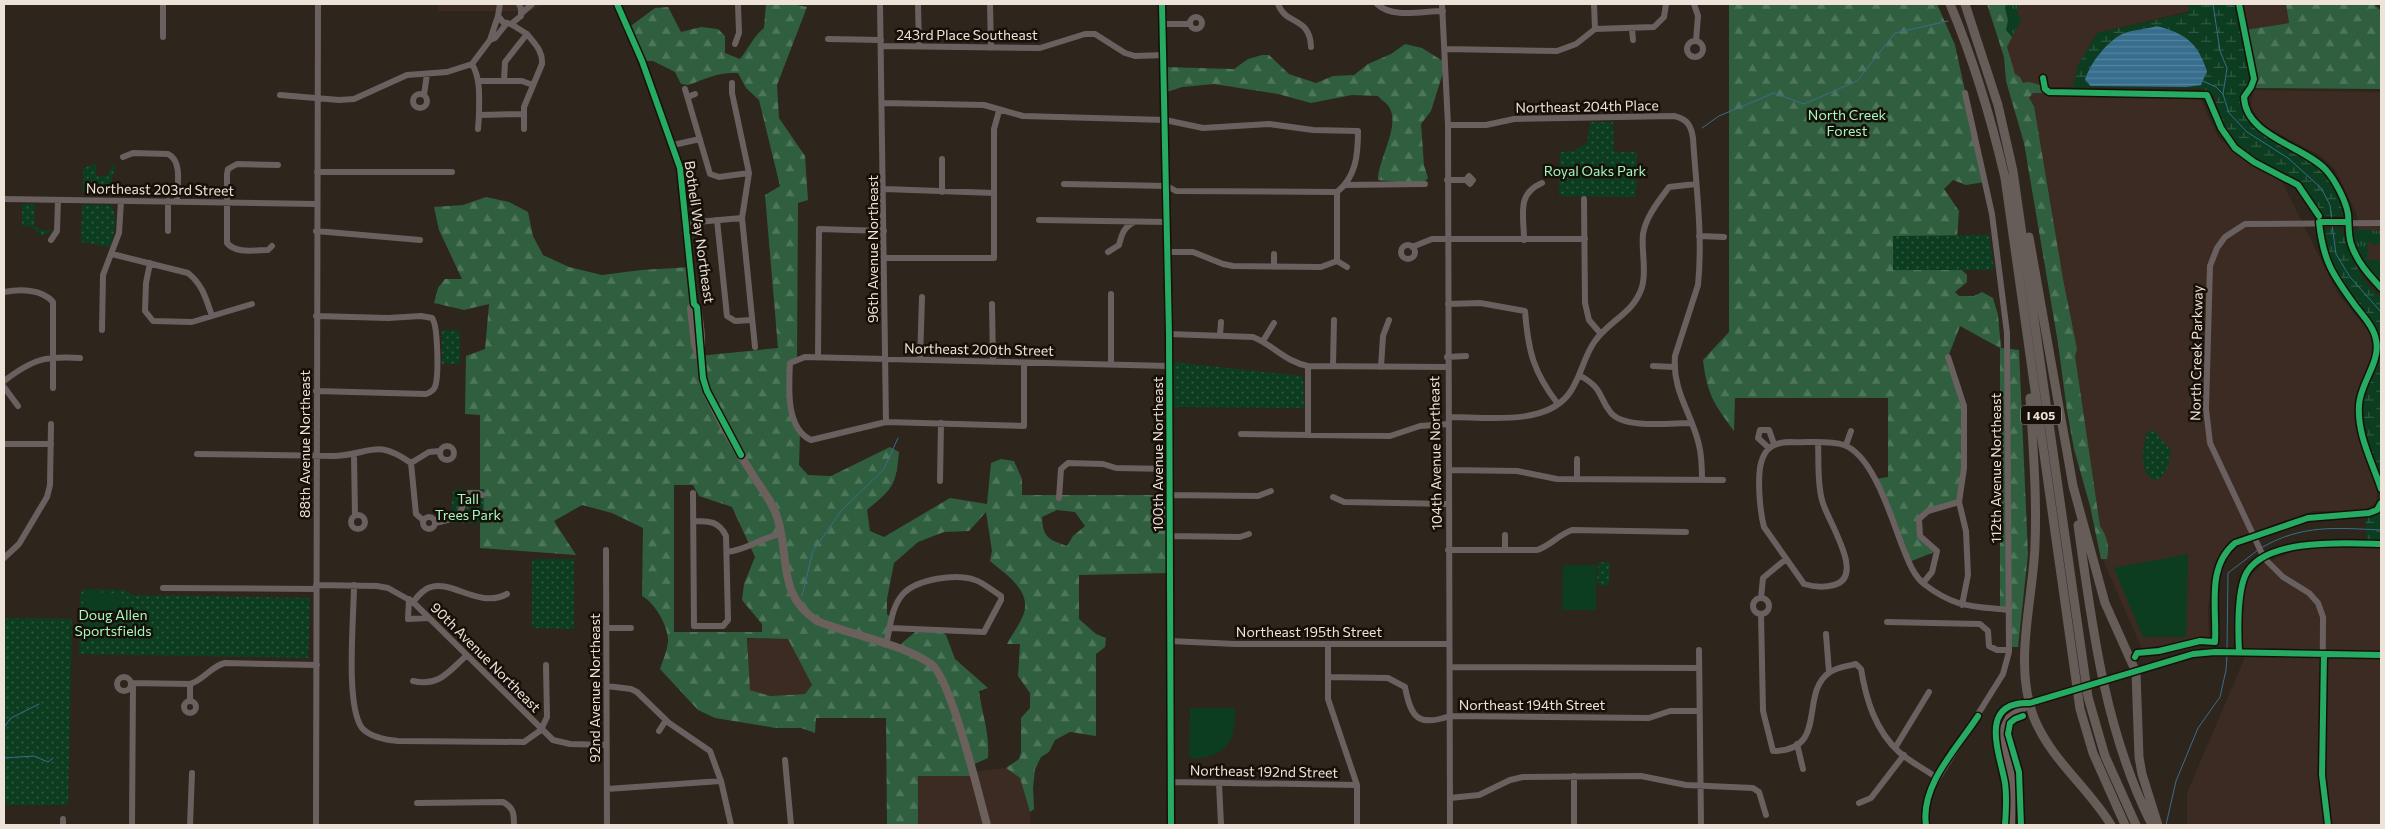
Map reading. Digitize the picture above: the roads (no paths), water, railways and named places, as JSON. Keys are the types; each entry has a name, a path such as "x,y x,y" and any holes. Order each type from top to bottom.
{"highway":[{"name":"I 405","path":"1950,4 1978,75 1999,151 2004,178 2080,709 2093,753 2125,825"},
{"name":"I 405","path":"1954,4 1987,94 2006,171 2082,701 2102,768 2129,825"},
{"name":"I 405","path":"1965,4 1998,105 2013,171 2088,697 2105,756 2136,825"},
{"name":"I 405","path":"1970,4 2008,123 2026,222 2093,698 2108,754 2141,825"},
{"path":"2026,222 2041,295 2073,486 2099,666 2116,729 2131,774 2155,824"},
{"path":"2030,360 2036,513 2034,567 2025,650 2030,703 2038,727 2051,749 2092,797 2111,825"},
{"path":"2073,486 2106,603 2136,672 2142,774 2155,824"}],"main road":[{"name":"Bothell Way Northeast","path":"617,4 634,41 680,168 694,304 697,307 701,339 700,355 707,391 741,455 773,508 781,534 788,585 795,600 805,614 817,622 886,645 925,661 939,672 950,696 987,825"},
{"path":"2011,825 2012,780 1999,728 1999,717 2012,706 2020,703 2030,703 2183,657 2221,652 2381,655"},
{"path":"1999,728 1995,741 2005,786 2006,825"}],"street":[{"path":"163,37 164,4"},
{"name":"88th Avenue Northeast","path":"316,825 316,204 318,4"},
{"path":"280,95 354,99 407,76 447,72 472,64 490,40 500,4"},
{"path":"519,4 526,34"},
{"path":"490,40 495,38 532,4"},
{"path":"735,44 739,32 738,4"},
{"name":"96th Avenue Northeast","path":"880,4 883,76 886,422"},
{"path":"918,4 919,46"},
{"path":"990,4 991,48"},
{"name":"100th Avenue Northeast","path":"1162,4 1169,334 1171,825"},
{"path":"1278,4 1280,10 1303,24 1309,31 1311,47"},
{"path":"1377,4 1385,10 1394,13 1430,11 1443,7"},
{"path":"1594,4 1595,29"},
{"path":"1445,49 1556,51 1576,44 1595,29 1648,29 1659,23 1666,10 1666,4"},
{"path":"1694,4 1698,16 1696,41"},
{"name":"104th Avenue Northeast","path":"1443,7 1448,125 1447,367 1449,420 1450,825"},
{"path":"498,16 526,34 538,47 542,58 524,108 524,129"},
{"path":"1163,24 1190,24"},
{"path":"1632,29 1633,40"},
{"path":"504,81 505,62 526,34"},
{"name":"243rd Place Southeast","path":"828,39 919,46 1040,48 1085,34 1095,34 1125,54 1164,56"},
{"path":"472,64 477,72 478,81 478,129"},
{"path":"424,95 427,74"},
{"path":"478,81 522,81 533,85"},
{"path":"732,83 732,93 749,173 742,218 755,347"},
{"path":"685,89 710,174 719,177 749,173"},
{"name":"112th Avenue Northeast","path":"1926,825 1926,807 1938,778 2003,674 2009,650 2007,333 1992,214 1965,93"},
{"path":"688,97 695,94"},
{"path":"883,103 984,105 999,111 1023,116 1165,120 1204,128 1269,124 1313,130 1358,131 1358,158 1346,185 1337,192 1176,191 1167,186 1064,184"},
{"path":"884,258 994,258 994,129 999,111"},
{"path":"479,115 524,114"},
{"name":"Northeast 204th Place","path":"1448,125 1486,125 1514,119 1674,116 1686,121 1692,128 1696,184"},
{"path":"673,146 700,139"},
{"path":"123,157 133,153 168,154 173,156 177,162 177,201"},
{"path":"942,159 942,192"},
{"path":"272,246 268,250 231,248 226,237 227,174 232,165 278,165"},
{"path":"317,172 452,172"},
{"path":"1448,180 1466,180"},
{"path":"1346,185 1425,184"},
{"path":"1524,240 1524,198 1531,188 1542,184"},
{"path":"1241,434 1390,436 1420,426 1449,420 1533,416 1546,412 1568,395 1588,354 1601,334 1624,315 1639,294 1643,284 1644,234 1650,216 1658,202 1669,187 1696,184 1699,236 1698,285 1675,356 1674,367 1680,396 1699,443 1702,458 1702,480"},
{"path":"884,189 994,192"},
{"path":"1337,192 1337,261"},
{"name":"Northeast 203rd Street","path":"4,198 316,204"},
{"path":"1584,199 1586,313 1601,334"},
{"path":"51,240 56,231 58,200"},
{"path":"102,330 103,275 119,233 121,201"},
{"path":"168,201 168,231"},
{"path":"686,223 742,218"},
{"path":"717,220 727,316 735,321 752,320"},
{"path":"1039,220 1167,222"},
{"path":"1108,252 1119,245 1122,231 1126,226 1135,222"},
{"name":"North Creek Parkway","path":"2328,825 2322,775 2323,617 2318,603 2304,588 2274,570 2262,553 2210,443 2206,409 2209,280 2213,257 2225,236 2242,226 2253,223 2381,223"},
{"path":"818,358 819,229 884,230"},
{"path":"316,231 420,240"},
{"path":"1699,236 1724,236"},
{"path":"1412,247 1428,240 1585,240"},
{"path":"1167,252 1193,252 1223,264 1321,266 1337,261 1347,267"},
{"path":"112,254 188,273 204,290 212,316"},
{"path":"1274,254 1274,266"},
{"path":"150,263 146,283 145,311 153,321 192,322 252,304"},
{"path":"6,292 44,293 53,302 53,388"},
{"path":"1111,294 1111,364"},
{"path":"920,360 922,297"},
{"path":"992,304 993,362"},
{"path":"1448,304 1480,304 1525,311 1529,350 1534,366 1543,385 1558,404"},
{"path":"316,316 388,318 420,316 432,318 437,327 436,382 431,392 426,394 316,391"},
{"path":"1333,366 1334,320"},
{"path":"1381,366 1382,336 1389,320"},
{"path":"1220,335 1221,322"},
{"path":"1263,341 1274,323"},
{"path":"1169,334 1243,336 1263,341 1295,364 1308,366 1447,367"},
{"path":"1447,357 1466,356"},
{"name":"112th Avenue Northeast","path":"1948,356 1964,406 1962,440 1964,468 1959,502 1966,531 1968,575 1962,605"},
{"path":"4,381 29,364 53,357 80,358"},
{"name":"Northeast 200th Street","path":"886,422 811,440 800,432 793,414 789,397 790,363 797,359 818,358 1169,366"},
{"path":"886,422 1024,426 1024,363"},
{"path":"1308,366 1308,434"},
{"path":"1653,366 1674,367"},
{"path":"1579,375 1592,382 1599,389 1611,412 1624,422 1690,423"},
{"path":"4,387 18,406"},
{"path":"4,558 19,544 47,497 50,485 51,424"},
{"path":"940,481 941,424"},
{"path":"1818,443 1819,483 1822,502 1846,561 1845,578 1840,584 1830,586 1809,586 1804,584 1764,528 1761,517 1760,466 1772,446 1769,430 1760,430 1758,438 1772,446 1818,443 1846,445 1863,458 1875,479 1909,562 1922,583 1948,600 1962,605 2009,610"},
{"path":"1846,445 1851,431"},
{"path":"4,444 51,444"},
{"path":"197,454 354,455 364,450 381,448 394,452 411,463"},
{"path":"411,463 429,452 440,451"},
{"path":"354,455 355,515"},
{"path":"1577,459 1577,479"},
{"path":"411,463 416,514 423,520 429,517 435,523 456,516 462,510 464,500 469,493 480,493 482,496"},
{"path":"1059,498 1061,468 1068,463 1103,464 1116,468 1169,469"},
{"path":"1449,470 1517,471 1541,477 1577,479 1723,480"},
{"path":"1169,495 1258,496 1270,491"},
{"path":"693,493 694,626 723,626 728,620 726,536 722,527 709,520 694,521"},
{"path":"1333,497 1344,502 1449,504"},
{"path":"1922,583 1932,572 1937,551 1920,536 1919,519 1928,511 1959,502"},
{"path":"1448,550 1537,550 1544,548 1561,534 1572,530 1686,532"},
{"path":"727,552 740,550 770,536 781,534"},
{"path":"1169,536 1240,537 1249,534"},
{"path":"1505,535 1505,550"},
{"name":"92nd Avenue Northeast","path":"606,550 607,825"},
{"path":"1761,598 1764,575 1786,559"},
{"path":"886,645 893,614 902,595 929,579 970,578 977,580 1001,596 1001,600 984,632 890,628"},
{"path":"354,586 353,694 356,715 363,729 374,735 392,740 520,744 541,730 547,717 546,666"},
{"path":"163,588 354,586 388,588 411,601"},
{"path":"429,618 408,619 411,601 424,590 434,586 492,599 499,599 507,594"},
{"path":"1761,598 1767,601 1769,607 1767,611 1761,614 1755,612 1753,606 1755,601 1761,598"},
{"name":"90th Avenue Northeast","path":"411,601 553,740 560,743 606,745"},
{"path":"1761,614 1762,687 1766,728 1773,752 1780,752 1797,744 1809,732 1814,695 1820,683 1829,672 1840,667 1856,664 1861,669 1871,711 1885,736 1895,748 1938,778"},
{"path":"1887,622 1980,624 1988,631 1989,646 1997,650 2009,650"},
{"path":"606,628 631,628"},
{"path":"1826,634 1829,672"},
{"name":"Northeast 195th Street","path":"1170,641 1449,644"},
{"path":"1328,644 1330,708 1357,785 1357,825"},
{"path":"1699,650 1701,825"},
{"path":"413,681 424,684 438,682 466,656"},
{"path":"132,825 132,683 190,684 198,681 216,666 225,663 317,665"},
{"path":"1450,667 1699,668"},
{"name":"Northeast 194th Street","path":"1328,677 1388,678 1405,687 1409,708 1415,716 1422,720 1431,721 1450,716 1649,718 1670,711 1699,711"},
{"path":"190,684 190,701"},
{"path":"607,686 631,689 637,692 666,720 710,751 721,781 731,825"},
{"path":"1895,748 1929,692"},
{"path":"659,731 666,720"},
{"path":"1797,744 1803,769"},
{"path":"1859,803 1871,798 1904,755"},
{"path":"785,760 791,825"},
{"path":"190,825 192,773"},
{"path":"1574,776 1574,825"},
{"path":"1450,798 1478,795 1510,780 1523,777 1641,776 1704,787 1753,788 1759,792 1766,815"},
{"path":"607,789 721,781"},
{"name":"Northeast 192nd Street","path":"1171,782 1357,785"},
{"path":"1219,783 1220,825"},
{"path":"417,803 499,802 510,806 514,812 514,825"}],"water":[{"path":"2157,26 2176,32 2194,46 2207,71 2201,85 2186,87 2091,86 2085,80 2095,60 2116,38 2125,33"}],"waterway":[{"path":"2213,4 2220,51 2227,68 2223,94 2229,113 2247,132 2288,158 2321,188 2330,205 2332,221"},
{"path":"1702,128 1719,116 1774,93 1804,104 1857,81 1895,33 1948,21"},
{"path":"2203,81 2216,87 2223,94"},
{"path":"2332,225 2336,254 2350,277 2381,312"},
{"path":"802,596 813,551 841,511 884,469 898,438"},
{"path":"2261,548 2276,540 2305,531 2334,528 2381,530"},
{"path":"2227,649 2228,573 2258,550"},
{"path":"2166,825 2176,781 2198,728 2220,697 2227,656"},
{"path":"4,727 11,718 39,704"},
{"path":"4,758 34,756 48,762 53,758"}],"park label":[{"name":"North Creek Forest","path":"1847,122"},
{"name":"Royal Oaks Park","path":"1595,170"},
{"name":"Tall Trees Park","path":"468,506"},
{"name":"Doug Allen Sportsfields","path":"113,622"}]}
